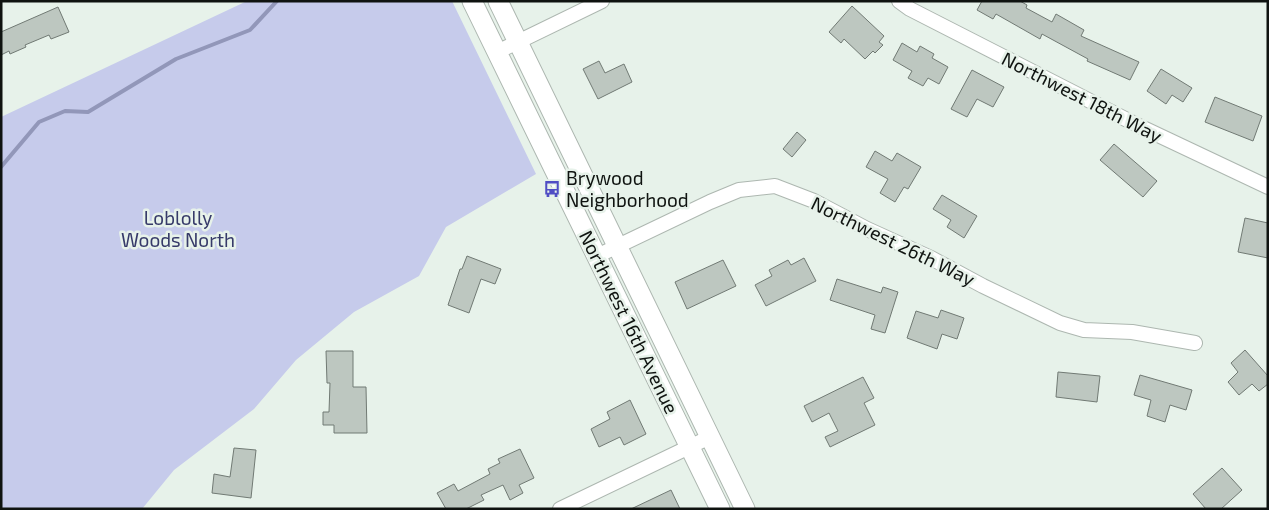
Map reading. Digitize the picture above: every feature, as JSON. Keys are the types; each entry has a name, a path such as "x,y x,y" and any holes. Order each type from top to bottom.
{"main road":[{"name":"Northwest 16th Avenue","path":"472,1 720,509"},
{"name":"Northwest 16th Avenue","path":"498,1 745,509"}],"street":[{"path":"497,52 602,1"},
{"name":"Northwest 18th Way","path":"899,1 910,9 1139,126 1268,187"},
{"name":"Northwest 26th Way","path":"597,256 739,190 775,186 814,201 867,229 931,258 983,286 1060,323 1084,330 1132,332 1195,343"},
{"path":"560,509 710,436"}],"green space":[{"name":"Loblolly Woods North","path":"247,1 452,1 536,174 446,227 419,276 354,312 296,360 254,409 174,470 142,509 1,509 1,117"}],"building":[{"path":"982,1 1020,1 1027,5 1026,8 1052,22 1056,14 1084,30 1081,36 1139,62 1130,80 1087,61 1088,59 1042,34 1040,39 996,14 993,19 977,10"},
{"path":"852,6 884,36 879,42 883,45 865,59 844,39 841,43 829,32"},
{"path":"58,7 69,32 51,39 49,35 25,45 26,47 10,54 9,51 1,55 1,32"},
{"path":"902,43 917,52 920,46 934,54 932,58 948,67 939,84 928,78 923,86 908,78 912,71 893,60"},
{"path":"599,61 605,73 624,64 632,82 598,99 583,69"},
{"path":"1161,69 1192,88 1183,102 1172,95 1166,104 1147,91"},
{"path":"972,70 1004,87 993,107 977,99 967,117 951,109"},
{"path":"1215,97 1262,116 1253,141 1205,122"},
{"path":"797,132 806,140 792,157 783,149"},
{"path":"1114,144 1157,181 1143,197 1100,160"},
{"path":"875,151 892,161 897,153 921,167 908,189 904,187 895,202 880,193 888,179 866,167"},
{"path":"942,195 977,216 964,238 947,227 951,220 933,209"},
{"path":"1245,218 1268,223 1268,258 1238,252"},
{"path":"467,256 501,269 495,284 481,279 469,313 448,305 460,269 462,269"},
{"path":"804,258 816,281 766,306 755,285 772,276 769,270 788,260 791,265"},
{"path":"723,260 736,286 687,309 675,282"},
{"path":"837,279 881,293 883,287 898,292 885,333 871,329 875,315 830,300"},
{"path":"941,310 964,318 957,339 942,334 937,349 907,338 916,311 938,318"},
{"path":"1245,350 1268,376 1268,384 1259,391 1252,384 1239,395 1228,382 1238,372 1231,363"},
{"path":"326,351 353,351 353,387 366,387 367,433 334,433 334,425 323,425 323,412 329,412 330,383 327,383"},
{"path":"1058,372 1100,376 1097,402 1056,397"},
{"path":"1140,375 1192,390 1186,410 1170,405 1165,422 1147,416 1151,400 1134,395"},
{"path":"863,377 874,398 864,403 875,425 830,447 825,437 838,431 829,413 812,422 804,406"},
{"path":"630,400 646,434 624,445 620,437 599,447 591,429 610,419 607,412"},
{"path":"234,448 256,450 251,498 212,493 214,474 230,477"},
{"path":"520,449 534,478 519,485 523,493 510,500 503,485 481,495 484,500 466,509 446,509 437,493 454,484 458,491 490,474 488,469 500,463 498,459"},
{"path":"1222,468 1242,490 1221,509 1206,509 1193,494"},
{"path":"671,490 680,509 631,509"}],"waterway":[{"path":"1,167 39,122 65,111 88,112 176,59 250,30 277,1"}],"place":[{"name":"Brywood Neighborhood","path":"552,189"}]}
